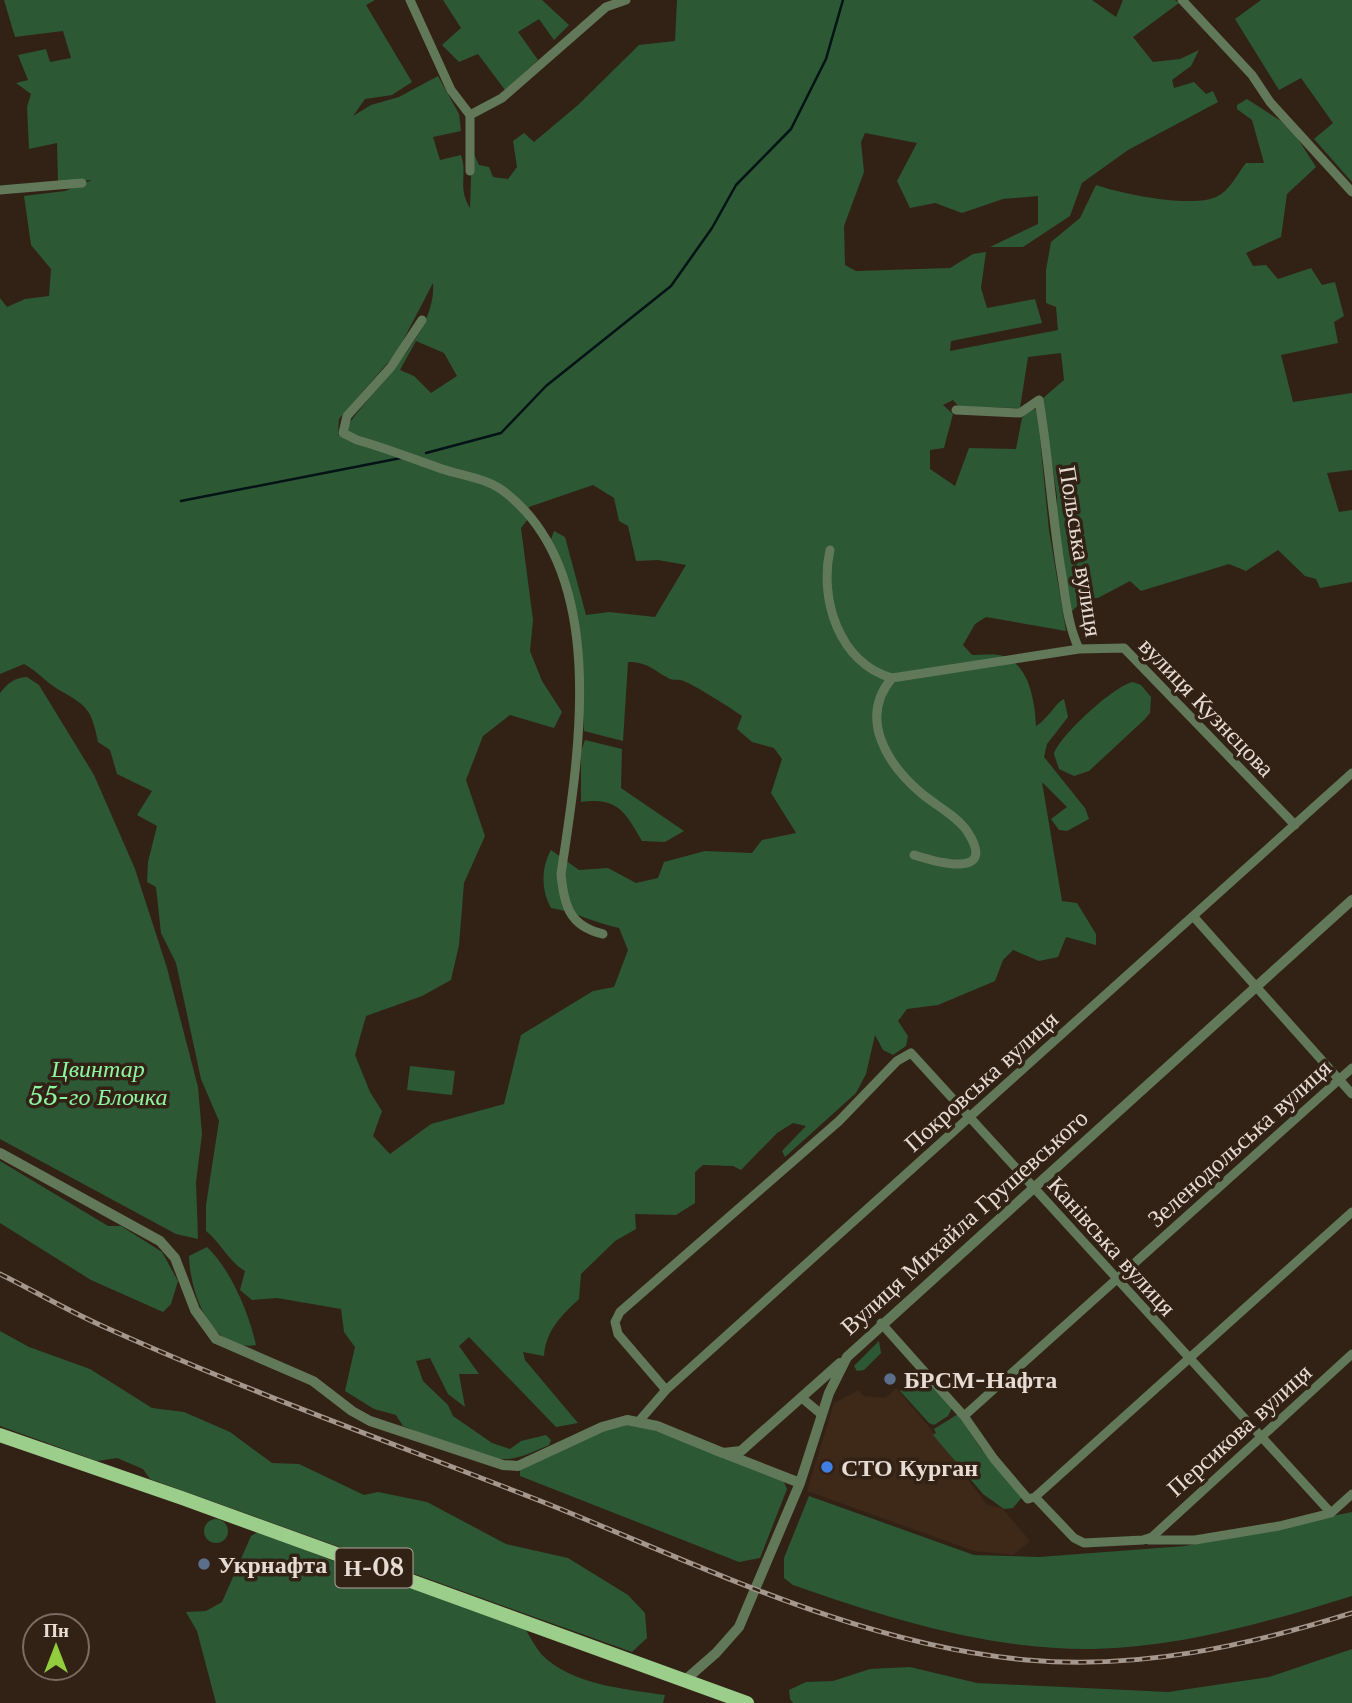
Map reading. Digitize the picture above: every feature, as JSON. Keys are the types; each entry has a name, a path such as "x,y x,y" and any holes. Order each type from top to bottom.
{"main road":[{"name":"Н-08","path":"0,1435 250,1522 747,1703"}],"street":[{"path":"410,0 451,90 470,115 470,171"},
{"path":"470,115 502,98 606,7 626,0"},
{"path":"1182,0 1252,75 1270,102 1352,192"},
{"path":"0,190 82,183"},
{"path":"422,320 391,367 347,416 343,433 357,440 491,483 520,506 548,542 566,589 573,621 580,688 580,735 562,874 563,895 565,906 576,923 603,934"},
{"name":"Польська вулиця","path":"892,678 1079,649 1070,629 1052,522 1053,496 1039,400 1020,413 956,410"},
{"path":"830,550 826,584 839,632 864,663 878,674 892,678 880,696 875,716 880,738 905,779 966,828 974,845 974,855 968,863 958,867 914,855"},
{"name":"вулиця Кузнєцова","path":"1079,649 1113,646 1124,648 1136,657 1295,825"},
{"name":"Покровська вулиця","path":"639,1421 666,1391 1352,773"},
{"name":"Вулиця Михайла Грушевського","path":"684,1681 716,1653 739,1627 800,1483 821,1414 847,1357 881,1323 1352,901"},
{"path":"1193,916 1352,1094"},
{"name":"Канівська вулиця","path":"666,1391 618,1334 615,1322 625,1308 839,1121 906,1054 916,1056 1188,1359 1331,1513"},
{"name":"Зеленодольська вулиця","path":"964,1416 1352,1068"},
{"path":"0,1153 160,1241 176,1258 195,1310 216,1339 313,1381 352,1411 370,1421 481,1460 518,1466 615,1422 639,1421 800,1483"},
{"path":"881,1323 964,1416 994,1459 1028,1499 1035,1497 1352,1212"},
{"name":"Персикова вулиця","path":"1148,1538 1352,1354"},
{"path":"723,1453 741,1451 847,1357"},
{"path":"802,1398 821,1414"},
{"path":"1035,1497 1074,1538 1084,1543 1148,1538 1195,1540 1331,1513 1352,1494"}],"shaded area":[{"path":"896,1388 930,1428 987,1505 1002,1508 1030,1541 1013,1555 974,1551 807,1491 834,1403 859,1390 864,1396 885,1398"}],"green space":[{"path":"4,0 375,0 366,5 412,82 392,95 365,99 353,116 371,105 399,97 438,76 459,114 461,131 433,137 440,160 461,155 464,194 470,208 472,150 479,165 489,167 493,177 508,179 517,167 513,141 524,133 534,142 578,105 639,45 675,41 677,0 1092,0 1116,17 1123,0 1175,0 1179,3 1133,37 1153,62 1180,59 1199,50 1191,66 1172,80 1174,88 1194,82 1206,94 1213,91 1218,102 1128,150 1082,183 1070,216 1023,247 990,247 1038,224 1038,196 1003,199 962,213 935,203 910,208 897,181 917,143 865,133 861,142 864,172 844,226 845,265 856,271 950,268 973,254 986,252 981,288 987,308 1035,299 1042,323 951,341 950,351 1058,330 1056,307 1046,303 1046,270 1051,242 1080,218 1096,185 1158,199 1207,200 1226,190 1246,163 1264,163 1252,120 1237,109 1237,105 1247,99 1281,121 1296,136 1316,167 1287,194 1281,237 1246,253 1253,266 1266,265 1278,279 1311,268 1322,285 1335,282 1344,316 1334,322 1338,343 1281,355 1293,402 1352,393 1352,470 1327,473 1339,512 1352,510 1352,582 1320,588 1316,579 1305,576 1278,550 1246,571 1229,564 1141,591 1130,581 1098,598 1086,598 1071,612 1056,521 1057,496 1042,399 1064,380 1061,353 1028,357 1020,408 959,407 953,400 943,405 953,414 944,448 930,450 930,469 955,486 969,448 1016,449 1022,418 1029,410 1037,409 1049,530 1066,631 986,617 975,624 963,645 972,655 1006,657 1021,669 1030,687 1036,726 1064,699 1068,717 1047,744 1044,757 1085,808 1089,819 1067,831 1059,830 1051,819 1067,807 1042,782 1062,901 1077,903 1096,934 1096,945 1066,937 1058,957 1039,961 1013,950 1003,960 995,981 938,1005 907,1009 898,1021 908,1036 906,1046 893,1055 883,1050 875,1035 866,1074 856,1093 785,1157 782,1151 806,1126 793,1123 777,1133 741,1170 733,1166 703,1165 695,1172 695,1203 676,1215 635,1214 636,1229 615,1241 581,1274 579,1299 551,1331 544,1356 523,1352 525,1360 578,1423 556,1427 469,1337 459,1346 479,1374 459,1374 465,1407 448,1394 430,1358 416,1361 423,1381 448,1405 453,1416 492,1443 510,1449 521,1441 546,1435 551,1440 549,1445 524,1455 508,1459 481,1456 454,1448 403,1426 396,1415 374,1409 345,1391 355,1347 344,1332 341,1309 277,1298 252,1300 240,1290 245,1271 206,1231 206,1205 219,1121 201,1079 176,963 161,933 156,887 147,882 148,862 157,826 137,815 152,791 117,774 110,750 98,742 90,714 81,704 24,664 0,674 0,298 7,307 25,299 49,296 51,269 31,245 24,196 65,191 92,180 58,182 57,143 29,149 27,107 31,94 16,83 28,80 18,55 46,49 50,62 71,58 63,31 15,37","holes":["433,283 432,302 415,340 349,424 347,431 363,446 338,435 339,419 397,352","416,341 444,353 457,376 431,393 414,376 400,370","593,485 614,498 619,521 628,526 636,561 658,560 686,565 655,617 609,612 586,615 565,537 554,531 550,542 578,617 584,731 623,741 628,662 645,665 670,679 682,680 742,716 737,729 752,742 774,748 782,759 771,793 796,833 762,840 752,853 705,851 664,862 658,878 636,883 608,868 579,870 551,850 545,864 544,879 545,894 551,908 619,928 628,950 614,987 593,991 521,1035 504,1104 431,1124 390,1154 373,1136 382,1111 370,1092 355,1055 366,1016 422,996 451,980 459,945 464,883 485,836 466,780 483,736 510,715 554,728 562,712 542,681 530,651 533,620 521,528 528,519 529,507"]},
{"path":"443,0 542,0 569,25 554,40 539,19 518,32 538,60 505,90 478,54 459,62 442,45 461,28"},
{"path":"1261,0 1352,0 1352,182 1314,139 1333,123 1301,78 1279,90 1235,19"},
{"name":"Цвинтар 55-го Блочка","path":"27,677 39,685 94,775 135,869 167,968 198,1087 202,1134 196,1182 198,1239 176,1234 0,1139 0,693 12,682"},
{"path":"1133,682 1141,685 1151,697 1150,713 1145,719 1089,771 1074,776 1059,769 1054,754 1076,724 1101,701"},
{"path":"585,740 622,749 621,788 684,831 665,842 642,841 625,815 612,804 581,802 581,751"},
{"path":"410,1066 455,1071 452,1095 407,1090"},
{"path":"0,1161 108,1226 121,1226 162,1252 178,1281 171,1304 163,1312 91,1280 0,1223"},
{"path":"207,1247 224,1268 238,1293 256,1345 240,1345 226,1339 206,1317 193,1286 189,1256"},
{"path":"0,1331 29,1347 90,1369 152,1408 184,1412 230,1432 272,1463 299,1464 364,1495 378,1492 427,1502 506,1544 568,1558 628,1595 645,1613 647,1638 632,1652 150,1479 143,1469 117,1458 97,1461 0,1426"},
{"path":"879,1341 881,1353 864,1370 857,1371 854,1366"},
{"path":"919,1372 952,1408 948,1416 934,1425 929,1423 900,1391"},
{"path":"958,1414 981,1449 1023,1496 1013,1508 1004,1509 983,1494 933,1435 936,1433 934,1429"},
{"path":"625,1424 648,1428 783,1480 787,1489 760,1558 739,1562 520,1476 520,1470 602,1430"},
{"path":"809,1496 974,1555 1039,1557 1185,1546 1352,1512 1352,1596 1257,1624 1159,1644 1093,1649 1054,1648 978,1638 866,1609 793,1585 784,1578 784,1558"},
{"path":"216,1519 227,1526 228,1531 221,1542 216,1543 205,1536 204,1531 211,1520"},
{"path":"259,1531 328,1559 524,1627 542,1655 568,1673 600,1684 665,1695 663,1703 216,1703 197,1631 186,1612 206,1611 222,1602 251,1536"},
{"path":"1352,1649 1352,1703 793,1703 789,1690 806,1682 833,1681 870,1669 910,1667 977,1683 1168,1692 1269,1677"}],"waterway":[{"path":"426,453 501,433 546,386 671,286 712,228 736,185 791,129 826,59 843,0"},
{"path":"181,501 401,458"}],"railway":[{"path":"0,1274 95,1323 216,1375 543,1502 780,1599 902,1638 1027,1660 1110,1662 1192,1653 1233,1645 1352,1613"}],"place":[{"name":"БРСМ-Нафта","path":"890,1379"},
{"name":"СТО Курган","path":"827,1467"},
{"name":"Укрнафта","path":"204,1564"}]}
